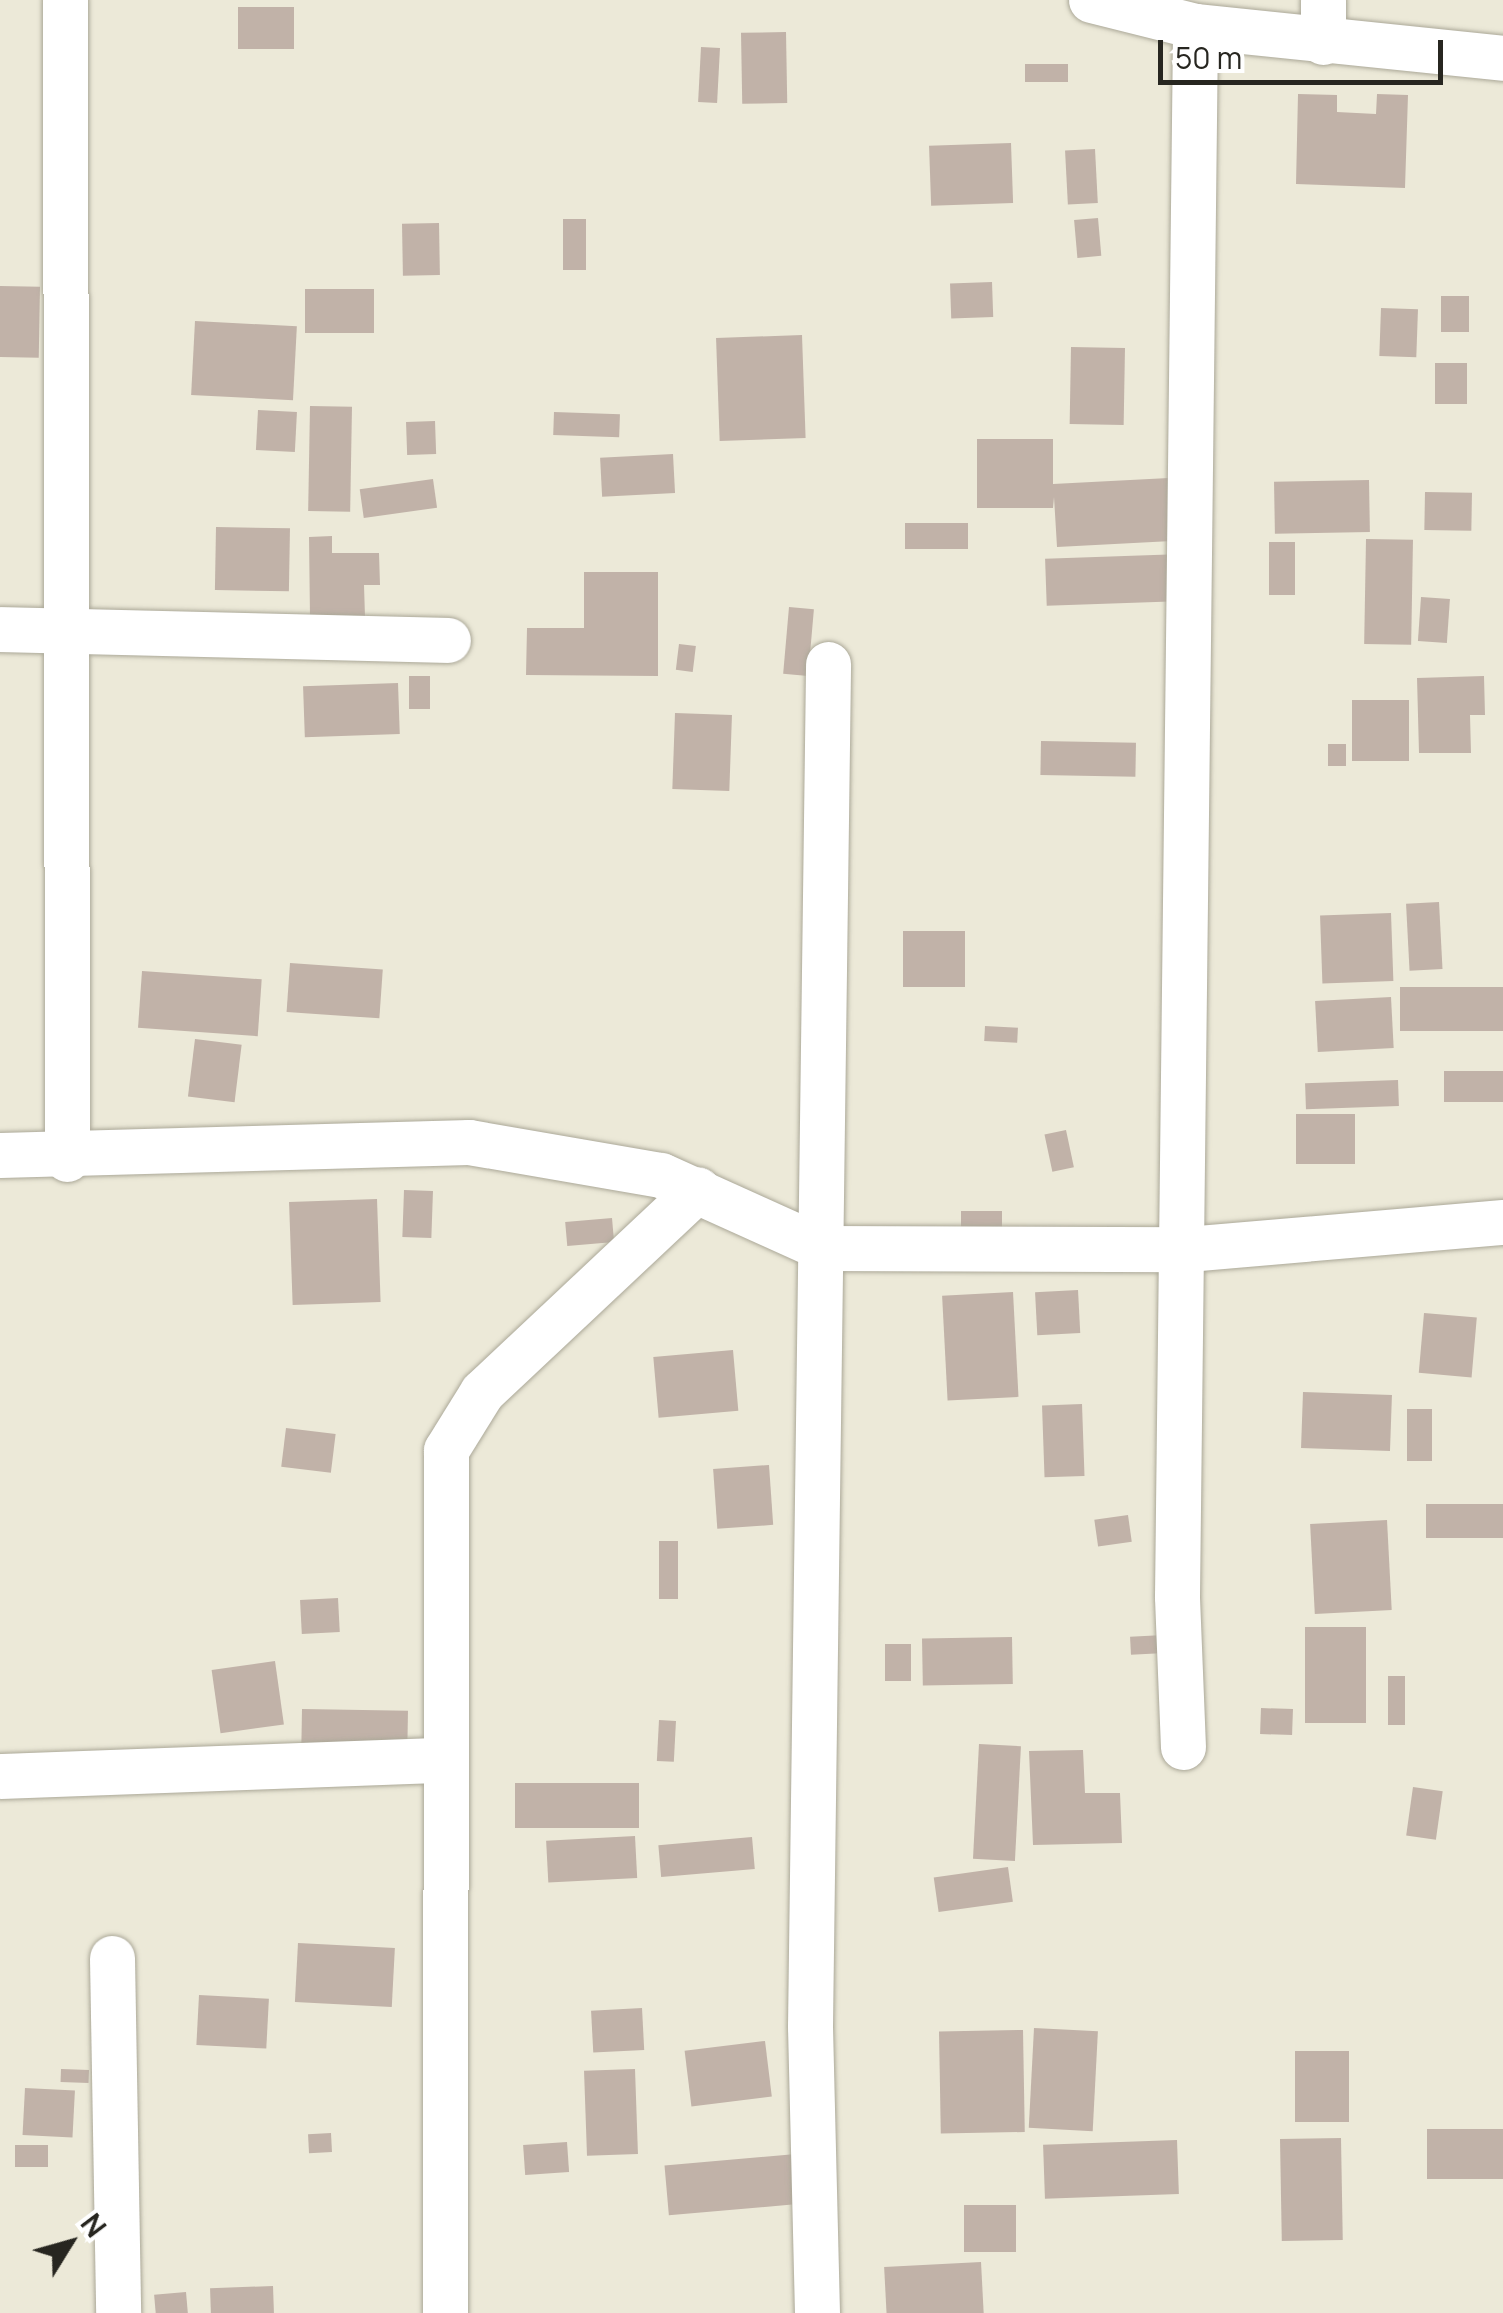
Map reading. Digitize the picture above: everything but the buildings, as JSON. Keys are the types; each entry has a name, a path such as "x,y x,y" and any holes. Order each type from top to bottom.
{"street":[{"path":"65,0 67,1160"},
{"path":"1091,0 1195,26 1323,21 1503,58"},
{"path":"1183,1747 1177,1596 1188,1249 1195,26"},
{"path":"0,630 448,640"},
{"path":"817,2313 810,2026 824,1248 828,664"},
{"path":"0,1154 67,1160 287,1143 469,1142 600,1160 698,1189 824,1248 1188,1249 1503,1222"},
{"path":"444,2313 441,1760 446,1450 460,1418 698,1189"},
{"path":"0,1776 441,1760"},
{"path":"112,1958 118,2313"}]}
